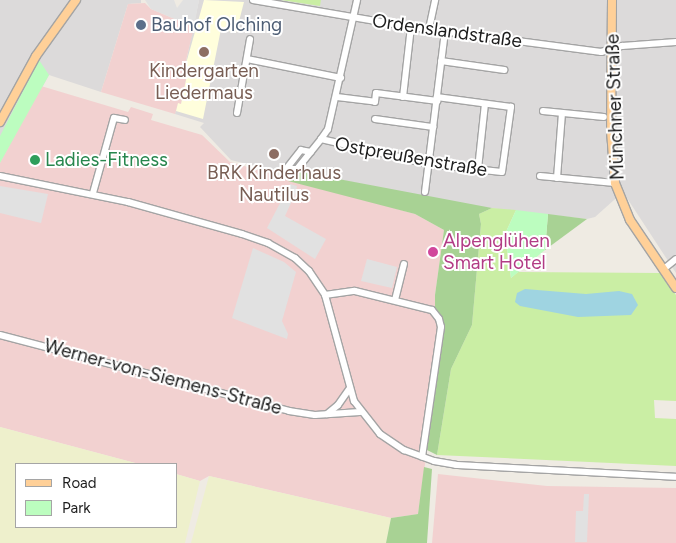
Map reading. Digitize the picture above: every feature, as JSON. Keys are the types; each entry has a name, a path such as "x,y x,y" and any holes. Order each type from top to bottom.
{"main road":[{"path":"0,122 36,56 76,0"},
{"name":"Münchner Straße","path":"612,0 611,49 615,183 630,220 665,268 676,288"}],"street":[{"name":"Ordenslandstraße","path":"253,0 411,27 601,52 622,46 676,42"},
{"path":"311,152 321,140 337,97 357,0"},
{"path":"428,29 435,0"},
{"path":"403,98 411,27"},
{"path":"425,192 445,31"},
{"path":"237,113 250,39"},
{"path":"247,59 341,78"},
{"path":"441,61 504,70"},
{"path":"337,97 375,102 376,93 403,98 485,104 478,169"},
{"name":"Ostpreußenstraße","path":"321,140 429,164 502,172 511,107 485,104"},
{"path":"543,111 604,117"},
{"path":"557,178 562,113"},
{"path":"93,194 114,118 125,120"},
{"path":"375,119 433,127"},
{"path":"540,176 615,183"},
{"path":"2,178 93,194 268,243 295,258 309,271 325,294 348,389 360,412 380,434 422,457 456,465 666,478 676,477"},
{"path":"665,268 676,259"},
{"path":"395,300 404,264"},
{"path":"325,294 355,291 432,310 441,327 422,457"},
{"name":"Werner-von-Siemens-Straße","path":"0,335 289,411 326,415 360,412"},
{"path":"326,415 338,405 348,389"},
{"path":"666,478 676,481"}],"shaded area":[{"path":"0,0 141,0 141,3 128,4 101,92 49,75 0,163"},
{"path":"145,0 174,0 177,8 183,0 199,0 194,27 151,9"},
{"path":"199,0 676,0 676,273 623,192 595,217 587,219 472,206 296,171 286,174 231,160 200,127 204,123 175,114"},
{"path":"204,0 244,2 236,33 221,29 203,119 176,111 178,103 181,104 187,75 183,74"},
{"path":"145,3 151,9 194,27 183,73 187,75 181,104 178,104 175,114 101,92 128,4"},
{"path":"41,86 128,112 131,107 153,114 151,120 202,135 230,162 415,214 444,230 435,295 435,309 444,330 418,514 391,518 209,476 200,481 178,475 178,463 135,463 0,427 0,163"},
{"path":"290,184 297,186 285,216 326,239 315,259 267,228"},
{"path":"0,186 48,194 41,223 0,213"},
{"path":"253,248 284,262 296,272 282,321 288,334 287,339 232,318"},
{"path":"367,259 397,267 392,288 361,281"},
{"path":"0,427 135,463 15,463 15,528 178,528 178,475 200,481 185,543 0,543"},
{"path":"438,474 547,486 676,488 676,543 432,543"},
{"path":"209,476 391,518 386,543 191,543"},
{"path":"584,494 589,494 587,542 575,542 576,511 583,511"}],"green space":[{"path":"281,0 321,0 320,6"},
{"path":"39,60 49,75 0,163 0,136"},
{"path":"296,171 492,208 479,214 481,224 472,325 451,369 437,455 427,450 444,330 435,309 435,295 444,230 415,214 288,181"},
{"path":"492,208 516,210 505,234 511,278 518,272 661,273 676,295 676,401 654,400 655,418 676,419 676,466 437,455 451,369 472,325 481,224 479,214"},
{"path":"516,210 548,214 545,250 511,278 505,234"},
{"path":"548,214 587,219 545,250"},
{"path":"424,467 432,469 427,543 386,543 391,518 418,514"}],"water":[{"path":"525,289 586,294 619,291 632,294 638,305 631,315 578,317 520,306 515,302 517,293"}],"place":[{"name":"Bauhof Olching","path":"141,25"},
{"name":"Kindergarten Liedermaus","path":"204,52"},
{"name":"BRK Kinderhaus Nautilus","path":"274,154"},
{"name":"Ladies-Fitness","path":"35,160"},
{"name":"Alpenglühen Smart Hotel","path":"433,252"}]}
